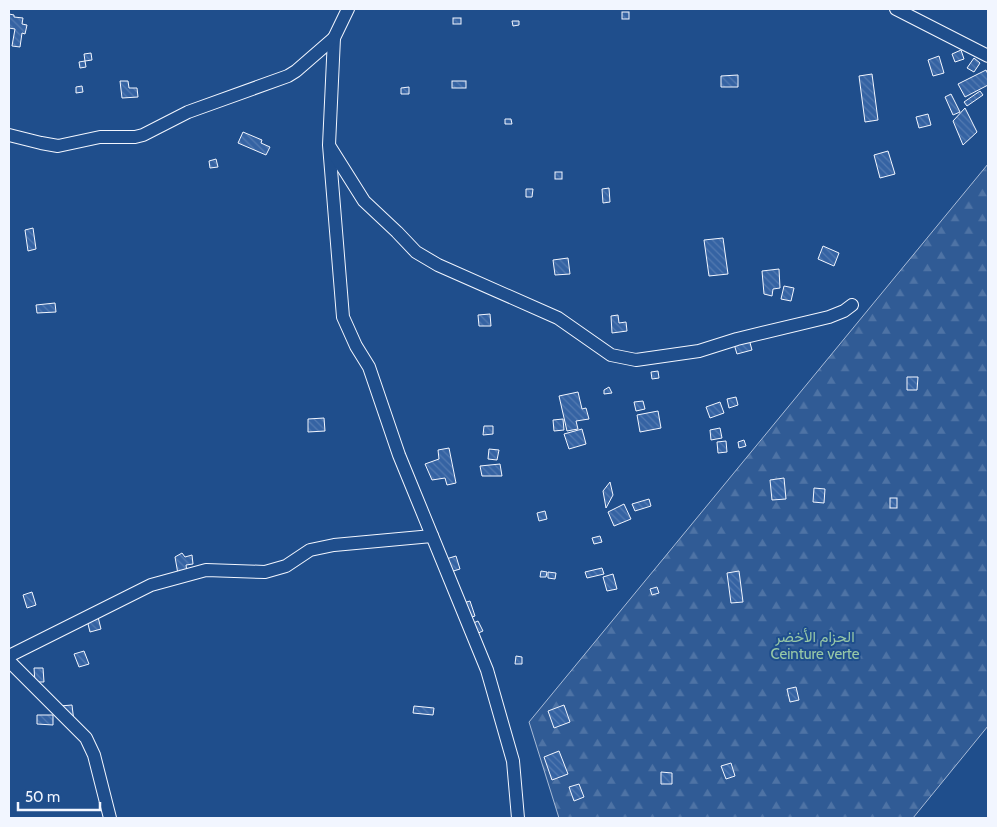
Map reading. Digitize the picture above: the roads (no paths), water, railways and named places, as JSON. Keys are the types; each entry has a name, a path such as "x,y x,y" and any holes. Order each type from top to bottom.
{"street":[{"path":"348,9 334,38 329,145 342,317 369,367 399,455 487,670 513,761 518,818"},
{"path":"896,9 988,56"},
{"path":"9,135 41,144 58,146 100,137 135,137 143,135 188,112 288,76 334,38"},
{"path":"329,145 364,201 416,252 438,265 558,318 611,355 636,360 699,351 737,339 829,317 844,311 852,304"},
{"path":"9,656 151,585 206,570 265,572 286,566 310,550 334,545 432,536"},
{"path":"9,661 86,738 94,755 110,818"}],"park label":[{"name":"الحزام الأخضر Ceinture verte","path":"815,646"}]}
